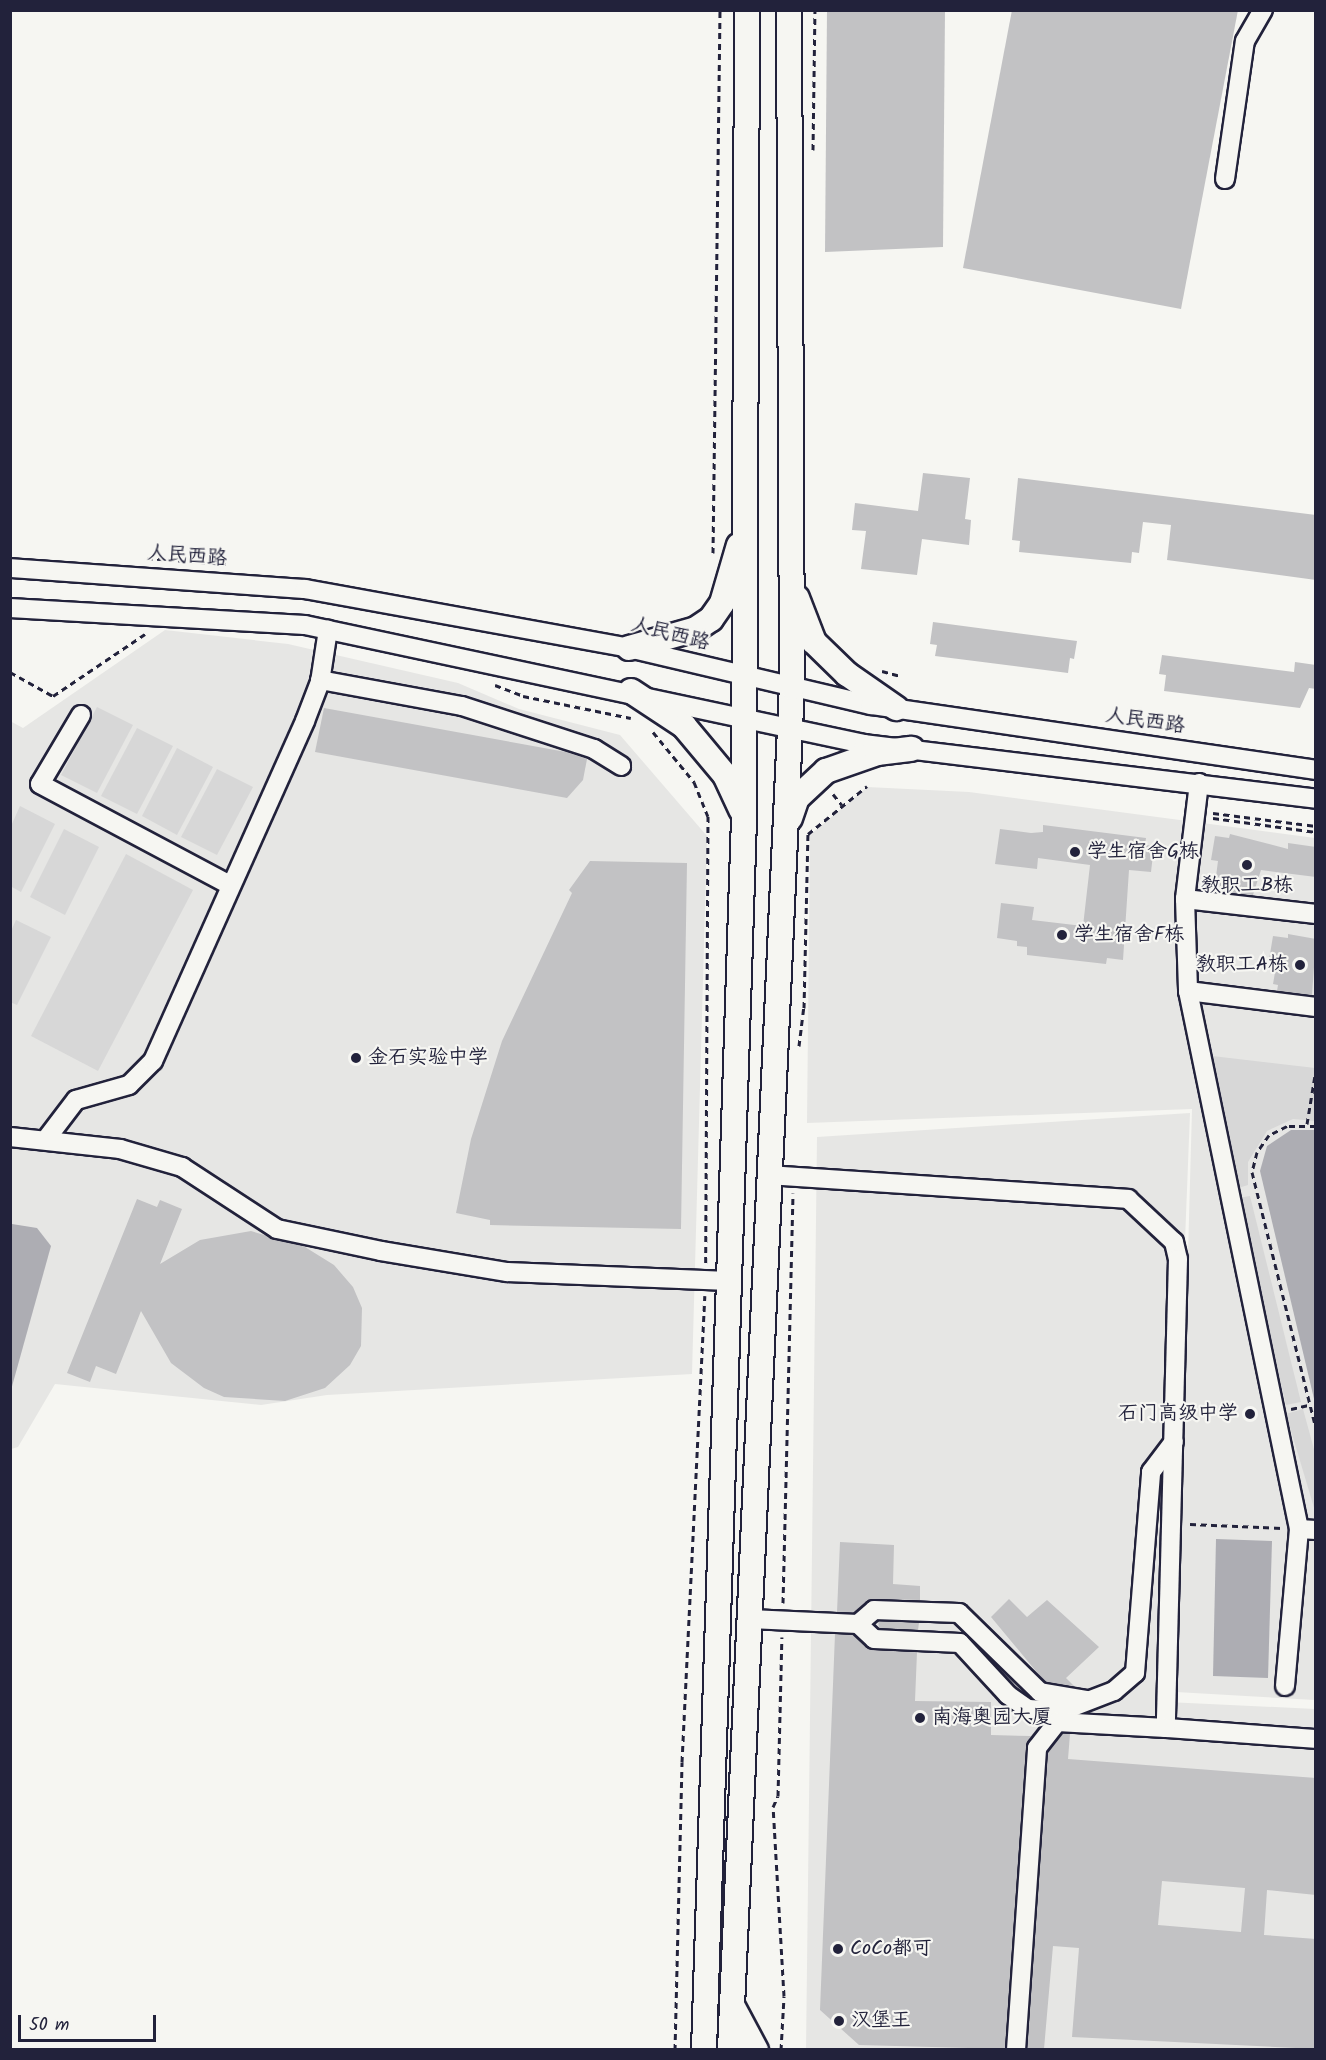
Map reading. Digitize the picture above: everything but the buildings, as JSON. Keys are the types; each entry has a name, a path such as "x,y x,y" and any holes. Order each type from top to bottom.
{"main road":[{"path":"701,2045 744,815 747,10"},
{"path":"730,2049 791,727 789,10"},
{"path":"629,648 696,629 711,619 722,603 746,517"},
{"path":"792,584 814,642 847,674 896,708"},
{"path":"631,690 684,726 725,775 744,815"},
{"path":"786,829 797,798 826,771 877,753 912,749"},
{"path":"732,2006 756,2049"}],"street":[{"path":"1226,179 1245,41 1263,10"},
{"name":"人民西路","path":"10,568 305,589 629,648 792,687 896,708 1316,770"},
{"path":"10,608 214,616 328,630 631,690 791,727 912,749 1316,799"},
{"path":"47,1138 76,1100 129,1085 153,1061 320,680 328,630"},
{"path":"320,680 462,706 594,749 621,766"},
{"path":"81,715 40,784 230,885"},
{"path":"1199,783 1185,899 1188,991 1307,1529 1285,1686"},
{"path":"1185,899 1316,914"},
{"path":"1188,991 1316,1007"},
{"path":"10,1137 47,1138 120,1149 183,1167 277,1229 507,1272 729,1281"},
{"path":"769,1176 1128,1199 1174,1242 1178,1259 1166,1728"},
{"path":"750,1619 858,1624 874,1638 960,1643 1028,1709 1062,1711 1114,1691 1135,1673 1151,1472 1174,1442"},
{"path":"858,1624 874,1610 959,1613 1040,1692 1087,1700"},
{"path":"1016,2049 1037,1748 1057,1722 1316,1739"}],"path":[{"path":"713,558 720,10"},
{"path":"813,153 814,10"},
{"path":"139,558 232,564"},
{"path":"10,672 53,696 151,630"},
{"path":"879,670 901,676"},
{"path":"484,681 523,696 643,720"},
{"path":"650,728 704,797 709,837 706,1265"},
{"path":"826,786 843,805"},
{"path":"798,1051 804,1008 808,834 867,786"},
{"path":"1196,813 1316,826"},
{"path":"1196,813 1316,832"},
{"path":"1307,1124 1316,1069"},
{"path":"1316,1126 1287,1125 1269,1135 1257,1152 1252,1172 1316,1429"},
{"path":"783,1591 792,1209"},
{"path":"675,2049 682,1762 704,1316"},
{"path":"775,1483 787,1484"},
{"path":"1188,1524 1307,1529"},
{"path":"781,1652 778,1796 773,1807 784,1996 781,2049"}],"shaded area":[{"name":"金石实验中学","path":"165,630 288,644 458,683 519,709 620,735 707,836 692,1374 327,1395 261,1405 55,1384 18,1447 11,1449 10,721 23,728"},
{"path":"97,707 133,725 97,793 61,775"},
{"path":"137,728 173,746 137,814 101,796"},
{"path":"177,748 213,767 177,835 142,816"},
{"path":"217,769 253,787 217,855 181,837"},
{"name":"石门高级中学","path":"867,787 969,792 1315,838 1315,1700 1176,1692 1192,1109 807,1123 810,835"},
{"path":"20,806 55,824 21,892 10,886 11,826"},
{"path":"64,829 99,847 65,915 30,897"},
{"path":"126,854 193,890 98,1071 31,1036"},
{"path":"16,920 51,937 17,1005 10,1002 11,931"},
{"path":"1204,1055 1315,1068 1315,1121 1293,1119 1267,1131 1248,1162 1248,1185 1235,1189"},
{"path":"1190,1113 1167,1702 1315,1709 1315,2049 806,2050 817,1137"},
{"path":"1291,1130 1315,1130 1315,1403 1260,1171 1267,1146"},
{"path":"1250,1196 1301,1402 1286,1405 1238,1198"},
{"path":"12,1224 37,1228 51,1246 11,1390"},
{"path":"1303,1409 1315,1453 1315,1511 1286,1414"},
{"path":"1216,1539 1272,1541 1268,1678 1213,1676"}],"place":[{"name":"学生宿舍G栋","path":"1075,852"},
{"name":"教职工B栋","path":"1247,865"},
{"name":"学生宿舍F栋","path":"1062,935"},
{"name":"教职工A栋","path":"1300,965"},
{"name":"金石实验中学","path":"356,1058"},
{"name":"石门高级中学","path":"1250,1414"},
{"name":"南海奥园大厦","path":"920,1718"},
{"name":"CoCo都可","path":"838,1949"},
{"name":"汉堡王","path":"839,2021"}]}
